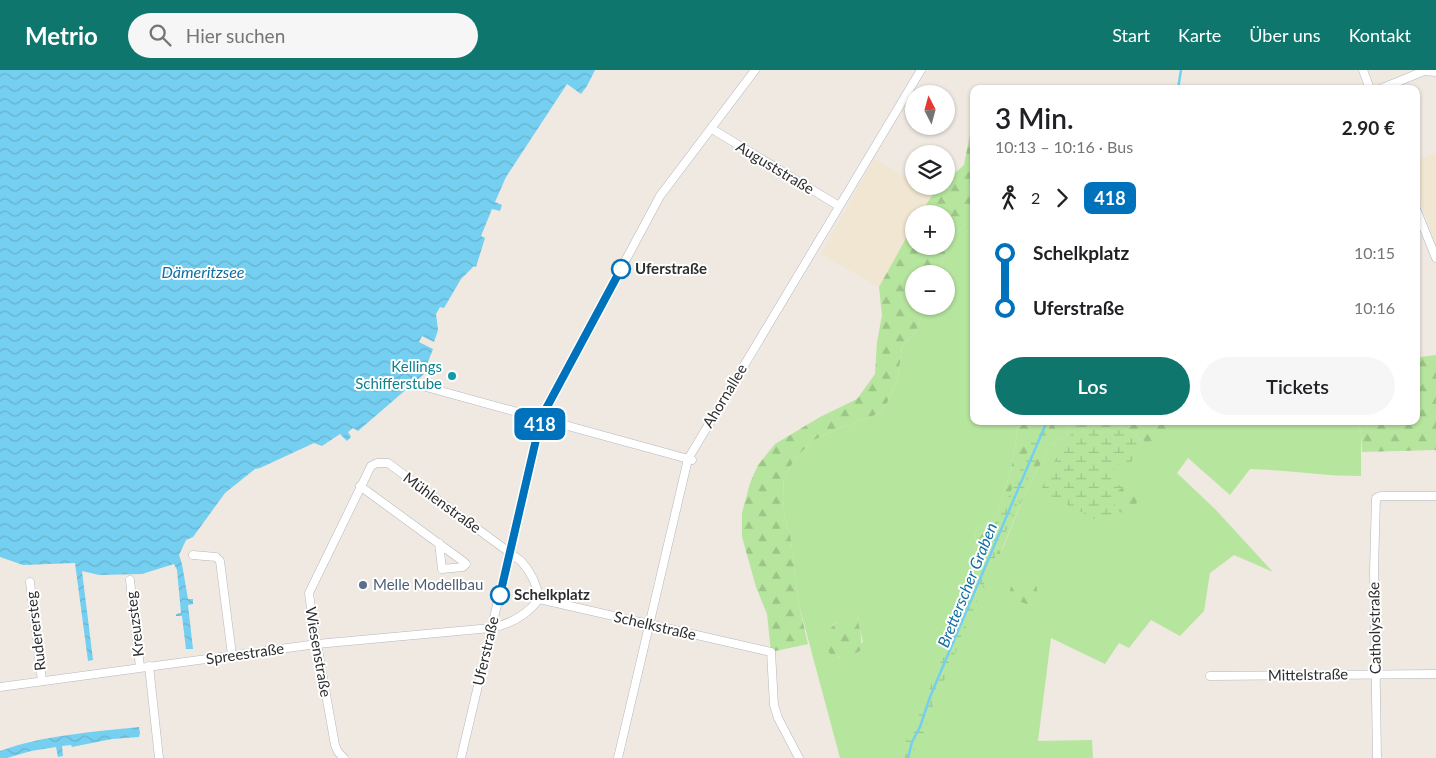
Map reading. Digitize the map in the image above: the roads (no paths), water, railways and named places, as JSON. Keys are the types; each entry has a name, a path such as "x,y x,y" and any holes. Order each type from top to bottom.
{"street":[{"name":"Uferstraße","path":"461,758 541,418 660,196 755,70"},
{"name":"Ahornallee","path":"618,758 690,459 921,70"},
{"path":"1363,70 1369,85"},
{"path":"1390,85 1424,71 1436,72"},
{"name":"Auguststraße","path":"712,129 839,206"},
{"path":"1420,219 1436,258"},
{"path":"426,387 690,459"},
{"name":"Mühlenstraße","path":"371,466 388,463 510,552"},
{"name":"Wiesenstraße","path":"344,758 338,752 335,745 316,644 309,593 371,466"},
{"path":"360,486 439,543"},
{"name":"Catholystraße","path":"1377,758 1374,570 1376,498 1381,496 1436,496"},
{"path":"491,628 509,624 532,608 539,599 531,573 510,552"},
{"path":"193,555 216,557 220,561 232,655"},
{"name":"Kreuzsteg","path":"130,580 140,668"},
{"name":"Ruderersteg","path":"30,582 42,681"},
{"name":"Schelkstraße","path":"539,599 771,652 774,705 778,718 799,758"},
{"name":"Spreestraße","path":"0,687 316,644 491,628"},
{"path":"149,666 159,758"},
{"name":"Mittelstraße","path":"1210,676 1436,674"}],"water":[{"name":"Dämeritzsee","path":"0,70 595,70 581,94 567,84 506,177 495,202 502,205 500,211 492,209 481,236 485,238 476,267 474,266 461,279 444,308 440,307 436,314 438,330 434,342 422,336 419,342 433,349 423,375 358,431 353,428 348,432 351,437 347,441 340,434 322,446 314,443 255,469 225,493 193,537 186,540 179,555 188,599 193,599 193,604 188,605 193,649 186,649 182,616 176,616 176,614 181,613 177,570 174,564 142,574 99,575 82,571 93,660 88,661 75,563 23,565 0,557"},
{"path":"139,727 139,737 112,739 72,747 71,745 62,746 63,756 58,757 56,747 0,758 0,751 34,741"}],"waterway":[{"name":"Bretterscher Graben","path":"1179,85 1181,70"},
{"name":"Bretterscher Graben","path":"908,758 912,742 920,727 930,697 1045,425"}],"place":[{"name":"Uferstraße","path":"621,269"},
{"name":"Kellings Schifferstube","path":"452,376"},
{"name":"Melle Modellbau","path":"363,585"},
{"name":"Schelkplatz","path":"500,595"}]}
